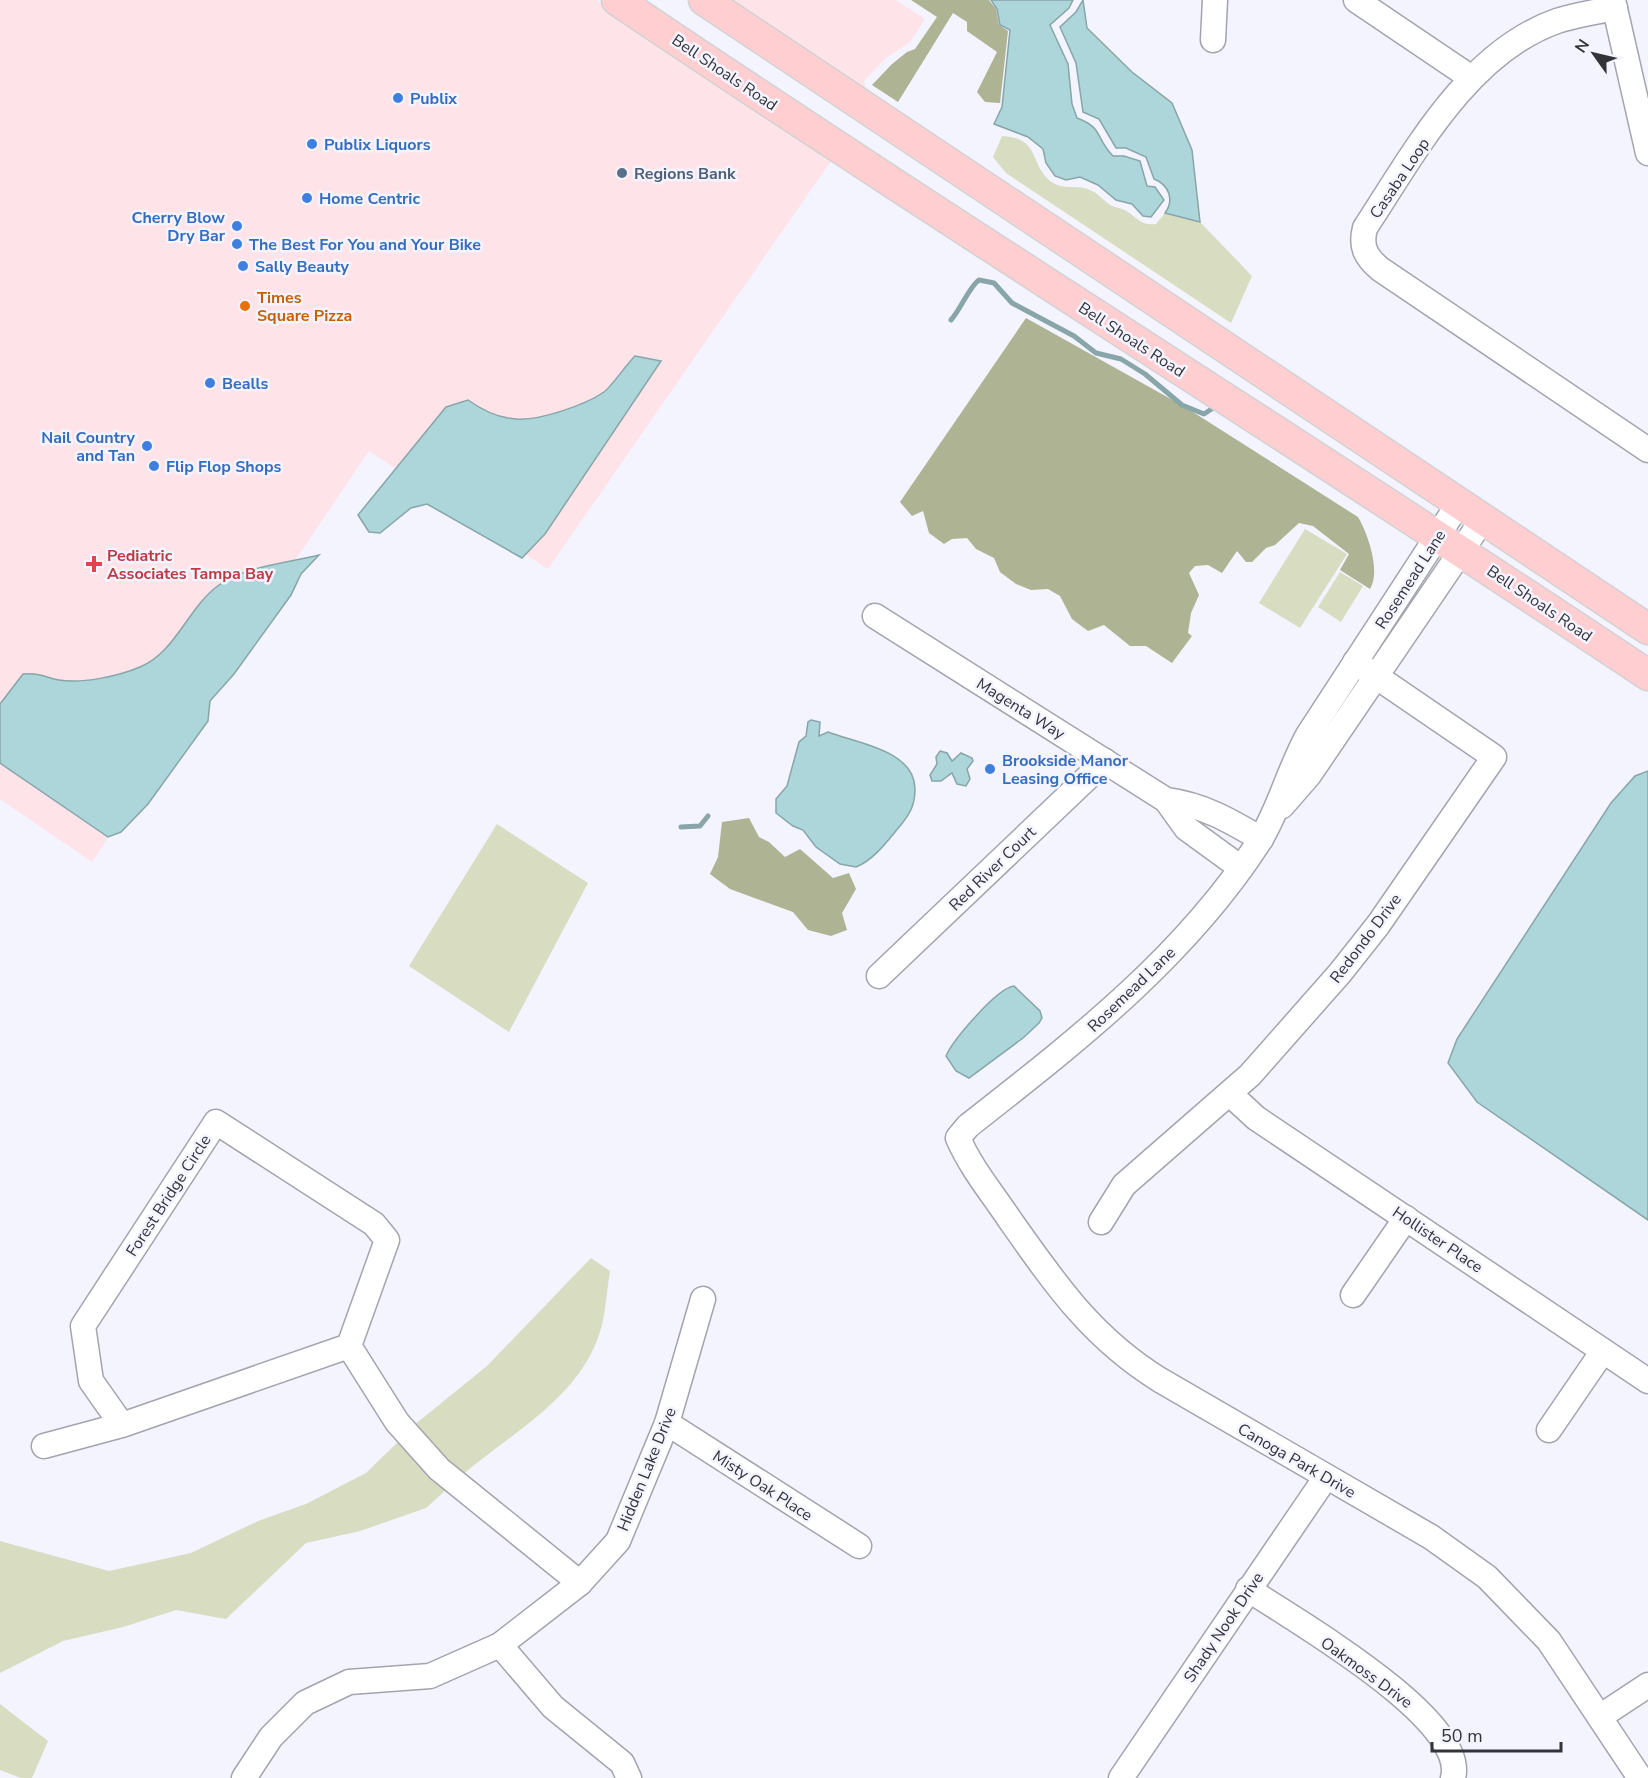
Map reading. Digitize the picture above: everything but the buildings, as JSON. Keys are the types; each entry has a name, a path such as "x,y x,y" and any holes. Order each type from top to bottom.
{"main road":[{"name":"Bell Shoals Road","path":"617,0 1186,375 1450,543 1648,675"},
{"path":"704,0 1648,629"}],"street":[{"path":"1213,40 1215,0"},
{"path":"1356,0 1470,77"},
{"path":"1614,4 1648,153"},
{"name":"Casaba Loop","path":"1614,4 1557,21 1512,45 1470,77 1453,98 1365,228 1362,246 1365,254 1380,269 1648,450"},
{"name":"Rosemead Lane","path":"958,1138 968,1125 1048,1064 1134,988 1196,924 1241,868 1276,812 1309,775 1377,676 1450,543 1471,511"},
{"name":"Rosemead Lane","path":"1276,812 1282,790 1300,749 1355,662 1450,543"},
{"name":"Magenta Way","path":"875,616 1166,800 1186,828 1241,868"},
{"name":"Redondo Drive","path":"1101,1222 1124,1185 1230,1094 1292,1029 1378,925 1494,756 1355,662"},
{"name":"Red River Court","path":"879,976 1105,761"},
{"name":"Magenta Way","path":"1166,800 1200,806 1216,812 1261,839"},
{"name":"Hollister Place","path":"1230,1094 1256,1118 1648,1381"},
{"name":"Forest Bridge Circle","path":"122,1425 92,1381 83,1326 216,1122 374,1224 387,1240 349,1346"},
{"name":"Canoga Park Drive","path":"958,1138 970,1162 1055,1284 1098,1334 1145,1371 1440,1543 1487,1577 1549,1641 1601,1716 1640,1778"},
{"path":"1353,1295 1406,1218"},
{"name":"Hidden Lake Drive","path":"244,1778 272,1737 305,1703 349,1682 430,1676 500,1645 580,1583 618,1541 667,1423 703,1299"},
{"path":"44,1446 122,1425 349,1346 397,1422 439,1469 580,1583"},
{"path":"1549,1430 1603,1351"},
{"name":"Misty Oak Place","path":"667,1423 859,1546"},
{"name":"Shady Nook Drive","path":"1120,1778 1326,1477"},
{"name":"Oakmoss Drive","path":"1248,1589 1372,1673 1420,1711 1455,1760 1453,1778"},
{"path":"500,1645 553,1707 622,1763 629,1778"},
{"path":"1601,1716 1648,1685"}],"shaded area":[{"path":"0,0 596,0 831,161 548,569 369,451 92,862 0,799"},
{"path":"700,0 896,0 925,19 910,42 886,58 864,81 866,89 878,98"},
{"path":"911,0 989,0 996,9 999,25 1008,31 1000,103 985,102 977,92 997,52 967,31 967,22 953,13 898,102 872,85 892,64 907,52 915,49 937,17"},
{"path":"991,0 1073,0 1069,8 1050,25 1068,64 1072,104 1077,118 1096,130 1113,156 1124,156 1140,161 1147,186 1155,187 1164,200 1151,217 1143,216 1132,204 1116,200 1098,185 1080,177 1066,180 1055,176 1046,163 1043,149 1028,137 994,124 1002,107 1010,30 1000,25 997,9"},
{"path":"1083,0 1087,28 1132,72 1172,103 1192,150 1200,222 1165,213 1170,199 1169,194 1164,185 1154,179 1146,157 1126,148 1116,148 1099,119 1083,112 1076,63 1060,27 1076,12"},
{"path":"1002,136 1023,141 1033,153 1043,174 1054,184 1092,191 1110,205 1126,211 1144,223 1156,224 1165,213 1200,222 1252,276 1231,323 1006,173 993,157"},
{"path":"1026,318 1185,407 1358,517 1366,533 1374,563 1370,589 1340,570 1349,554 1313,526 1299,523 1275,545 1266,548 1252,562 1246,562 1237,551 1222,573 1208,565 1195,566 1189,573 1199,595 1191,613 1188,633 1192,636 1172,663 1146,646 1130,646 1104,625 1088,631 1072,619 1060,596 1048,589 1031,590 1016,584 1000,572 994,558 976,549 967,538 952,539 944,544 929,533 923,511 912,516 900,502"},
{"path":"635,356 661,361 545,534 522,558 427,504 411,508 380,533 369,532 358,515 446,407 468,400 490,413 503,417 526,419 549,415 574,407 604,392"},
{"path":"1305,529 1347,554 1300,628 1259,603"},
{"path":"319,555 301,574 291,595 234,674 210,701 208,721 148,804 121,832 108,837 0,763 0,704 23,674 78,681 111,676 140,667 163,651 208,594 219,585 254,569"},
{"path":"1340,572 1363,586 1341,622 1318,607"},
{"path":"811,720 820,722 819,736 828,732 882,750 905,765 912,776 915,789 914,800 907,817 875,855 856,867 840,864 816,847 803,830 793,826 776,813 776,799 787,786 799,742 806,736 808,722"},
{"path":"940,751 947,753 952,761 961,753 972,758 973,761 967,769 970,779 966,786 957,784 952,773 941,781 932,781 930,775 937,764 936,757"},
{"path":"1648,771 1648,1220 1477,1102 1448,1063 1457,1039 1611,803 1635,776"},
{"path":"749,818 759,837 769,842 785,857 800,849 833,878 849,873 856,889 842,913 847,930 831,936 808,930 793,912 730,889 710,874 718,857 722,822"},
{"path":"497,824 588,883 509,1032 409,966"},
{"path":"1014,986 1040,1011 1042,1018 1039,1023 1023,1038 969,1078 956,1071 946,1056 950,1048 987,1005 1006,989"},
{"path":"591,1258 610,1271 602,1325 593,1350 580,1372 544,1411 461,1476 413,1426 487,1366"},
{"path":"400,1440 448,1488 426,1508 360,1531 306,1543 226,1619 176,1610 123,1627 63,1641 0,1673 0,1541 109,1571 191,1553 258,1521 306,1504 366,1473"},
{"path":"0,1704 48,1741 32,1778 21,1778 0,1770"}],"waterway":[{"path":"951,320 979,280 994,283 1012,303 1074,336 1096,353 1121,359 1145,374 1182,405 1204,414 1216,406"},
{"path":"681,827 700,826 708,816"}],"place":[{"name":"Publix","path":"398,98"},
{"name":"Publix Liquors","path":"312,144"},
{"name":"Regions Bank","path":"622,173"},
{"name":"Home Centric","path":"307,198"},
{"name":"Cherry Blow Dry Bar","path":"237,226"},
{"name":"The Best For You and Your Bike","path":"237,244"},
{"name":"Sally Beauty","path":"243,266"},
{"name":"Times Square Pizza","path":"245,306"},
{"name":"Bealls","path":"210,383"},
{"name":"Nail Country and Tan","path":"147,446"},
{"name":"Flip Flop Shops","path":"154,466"},
{"name":"Pediatric Associates Tampa Bay","path":"94,564"},
{"name":"Brookside Manor Leasing Office","path":"990,769"}]}
